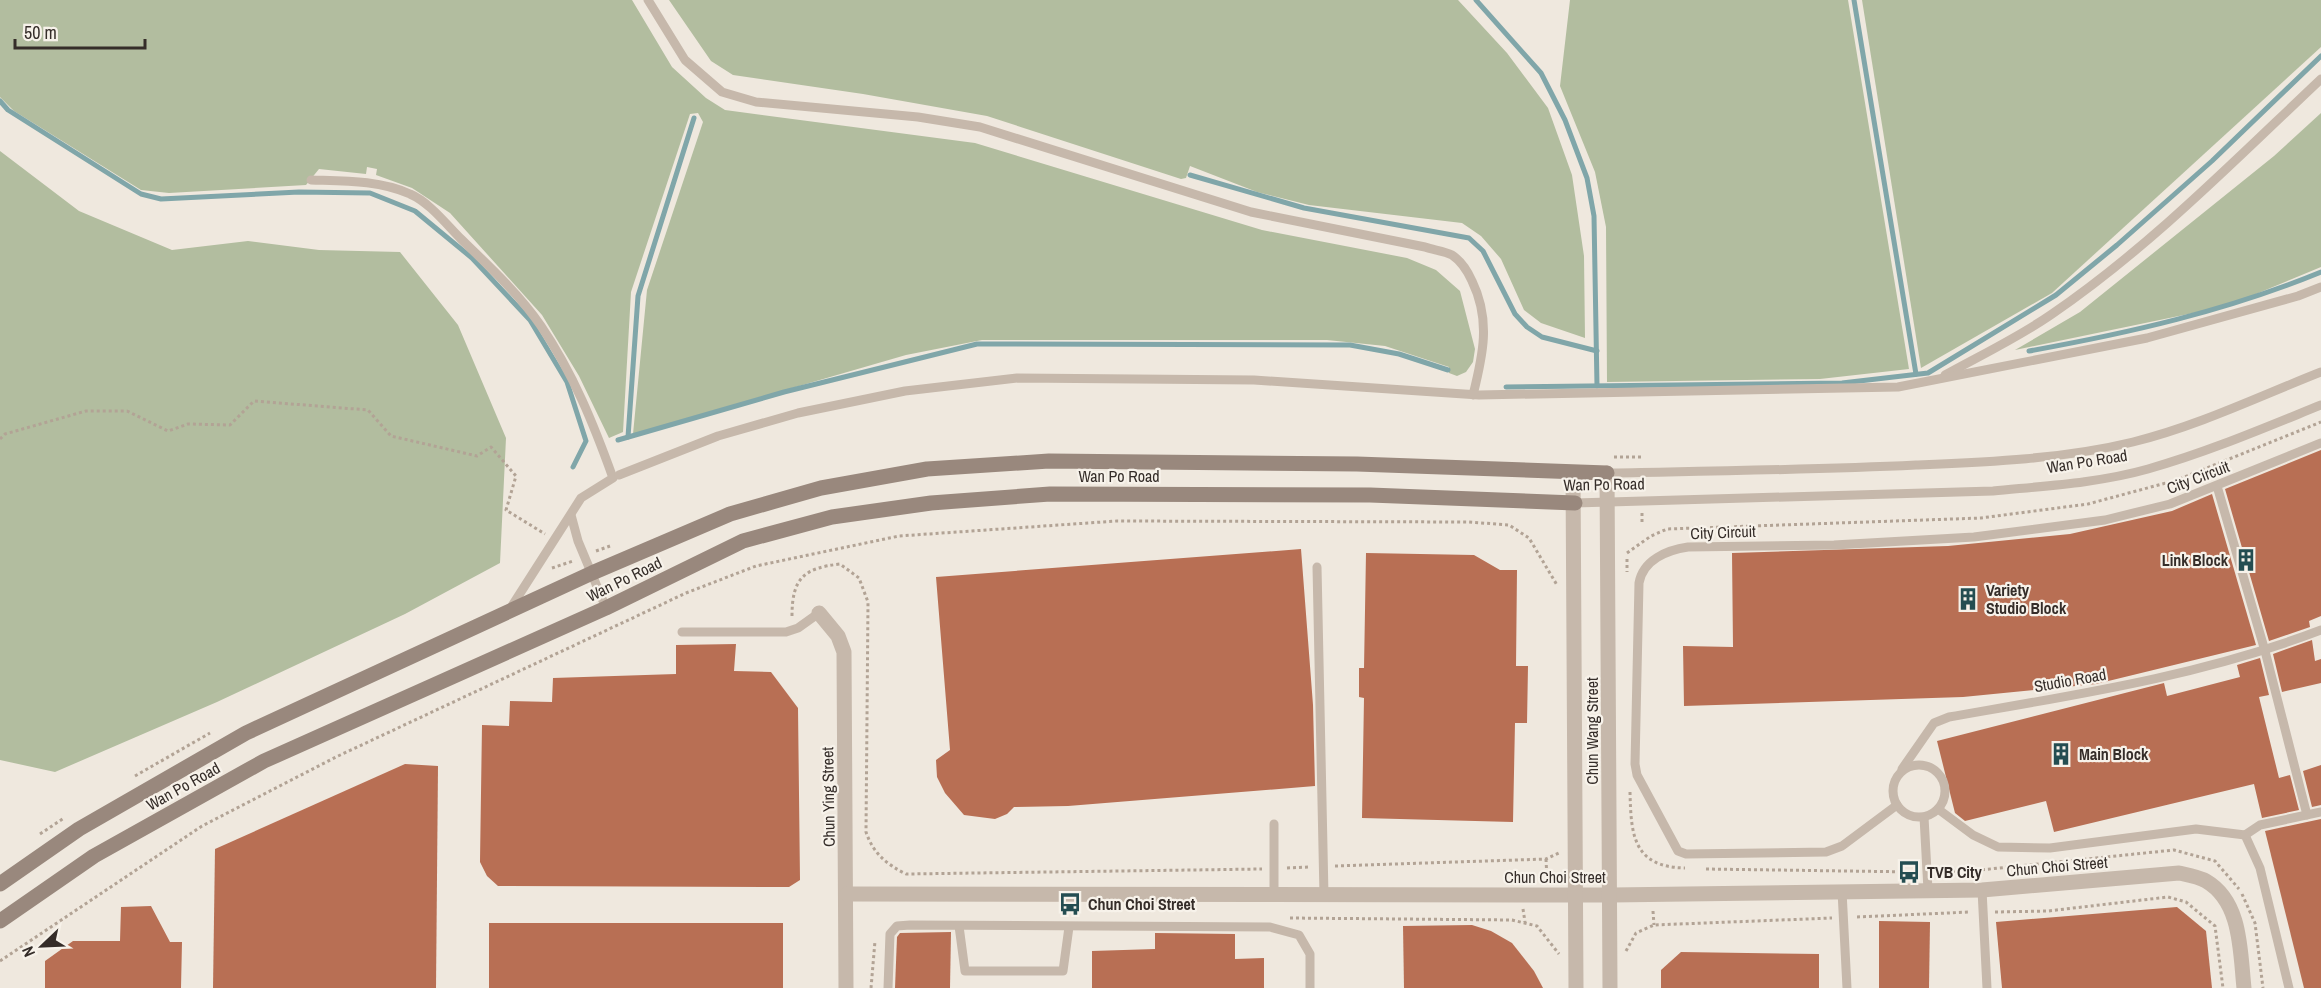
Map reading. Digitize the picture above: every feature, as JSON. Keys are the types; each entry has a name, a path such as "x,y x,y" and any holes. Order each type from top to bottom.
{"main road":[{"name":"Wan Po Road","path":"0,884 79,830 246,734 592,573 730,514 821,488 927,469 1049,461 1357,464 1573,474 1607,473"},
{"name":"Wan Po Road","path":"0,921 94,856 264,761 606,608 742,541 832,517 931,503 1050,494 1370,495 1575,503"}],"street":[{"name":"Chun Wang Street","path":"1607,473 1611,988"},
{"name":"Chun Wang Street","path":"1573,474 1575,503 1576,988"},
{"name":"Chun Ying Street","path":"819,614 838,636 844,652 846,988"},
{"name":"Chun Choi Street","path":"847,894 1612,895 1982,890 2179,873 2205,880 2222,894 2237,926 2244,988"}],"lane":[{"path":"648,0 685,60 722,92 756,102 918,117 980,127 1251,212 1425,247 1452,256 1467,271 1477,291 1485,321 1483,356 1473,395"},
{"path":"1938,379 2051,315 2094,283 2196,196 2321,79"},
{"path":"311,180 365,182 411,194 432,211 502,279 540,325 568,370 595,428 613,478 581,498 508,611"},
{"path":"619,475 718,436 798,413 905,391 1017,378 1254,380 1473,395 1898,387 2147,338 2298,296 2321,286"},
{"name":"Wan Po Road","path":"1607,473 1901,466 1992,462 2055,454 2133,442 2212,415 2321,372"},
{"name":"Wan Po Road","path":"1575,503 1993,491 2059,484 2146,470 2224,445 2321,405"},
{"name":"City Circuit","path":"1897,805 1842,846 1826,852 1686,854 1678,851 1637,775 1635,764 1639,583 1641,574 1647,565 1671,550 1688,547 1834,544 1974,537 2105,520 2169,504 2321,443"},
{"path":"2217,486 2265,651 2307,815"},
{"path":"571,515 606,608"},
{"path":"1317,567 1324,895"},
{"path":"682,632 786,632 798,628 819,614"},
{"name":"Studio Road","path":"1902,769 1934,723 1949,717 2135,684 2265,651 2321,630"},
{"path":"1921,764 1938,772 1945,791 1938,809 1924,817 1908,815 1897,805 1892,786 1902,769 1921,764"},
{"path":"1938,809 1973,835 1998,847 2050,848 2196,829 2245,835 2260,825 2321,812"},
{"path":"1924,817 1928,890"},
{"path":"1274,824 1274,895"},
{"path":"2245,835 2260,868 2289,988"},
{"path":"1982,890 1988,988"},
{"path":"1842,891 1847,988"},
{"path":"888,988 890,934 897,926 959,926 1270,927 1299,935 1310,954 1310,988"},
{"path":"959,926 965,971 1063,971 1068,927"}],"path":[{"path":"0,439 5,434 86,411 127,411 168,431 188,424 230,425 254,401 368,410 391,436 477,456 491,447 507,462 516,476 506,510 554,539"},
{"path":"1605,457 1652,458"},
{"path":"537,564 553,569 611,545"},
{"path":"128,780 220,729"},
{"path":"38,836 67,816"},
{"path":"1637,846 1644,855 1656,863 1678,868"},
{"path":"879,856 906,874 1274,868 1546,859"},
{"path":"1629,944 1636,933 1654,926 2048,911 2168,897 2186,902 2214,926 2223,988"},
{"path":"1525,922 1537,926 1557,949 1562,960"},
{"path":"871,988 874,945"}],"green space":[{"path":"0,0 632,0 672,67 706,98 725,110 975,143 1262,230 1407,258 1436,270 1460,291 1475,349 1473,362 1466,372 1457,376 1449,373 1449,367 1385,346 1327,340 982,340 906,355 633,434 647,290 703,122 698,113 690,114 631,292 623,432 609,438 579,376 542,315 450,213 412,188 376,175 377,169 367,167 366,174 319,169 306,185 169,193 141,190 14,111 0,97"},
{"path":"669,0 1458,0 1507,53 1548,108 1572,175 1584,256 1585,338 1541,323 1524,310 1501,259 1481,236 1462,223 1309,205 1257,192 1190,166 1186,178 1181,179 987,116 863,94 733,75 711,61"},
{"path":"1570,0 1848,0 1909,369 1820,379 1607,382 1606,227 1595,172 1560,86"},
{"path":"1862,0 2321,0 2321,47 2052,293 1921,368"},
{"path":"2321,113 2321,267 2227,306 2015,350 2080,312 2274,156"},
{"path":"0,151 79,211 172,250 248,241 319,250 400,252 458,325 506,438 500,563 405,614 217,702 55,772 0,760"}],"building":[{"path":"2321,450 2321,616 2309,621 2310,627 2269,641 2225,489"},
{"name":"Variety Studio Block","path":"2212,494 2256,645 2096,684 1963,697 1684,706 1683,646 1733,647 1732,553 1948,546 2070,534 2172,511"},
{"path":"1301,549 1313,705 1315,786 1068,806 1014,807 1007,814 995,819 964,815 945,793 937,777 936,760 950,750 936,577"},
{"path":"1366,553 1474,555 1500,570 1517,570 1516,666 1528,666 1527,723 1515,723 1513,822 1362,818 1364,698 1359,697 1359,668 1364,668"},
{"path":"2312,640 2315,661 2321,659 2321,683 2282,692 2273,654"},
{"path":"736,644 734,671 771,672 798,708 800,880 789,887 498,886 487,876 480,862 482,725 509,726 510,701 552,702 553,678 676,674 676,645"},
{"path":"2260,658 2269,695 2259,697 2279,778 2290,775 2299,810 2262,818 2254,784 2054,832 2046,801 1965,821 1955,813 1937,741 2164,683 2167,696 2240,677 2237,665"},
{"path":"405,764 438,766 436,988 213,988 215,849"},
{"path":"2321,765 2321,805 2312,807 2303,771"},
{"path":"2321,819 2321,988 2304,988 2265,831"},
{"path":"151,906 170,942 182,942 181,988 45,988 45,961 73,941 120,941 121,907"},
{"path":"2177,907 2206,931 2212,988 2002,988 1996,922"},
{"path":"1879,921 1930,922 1929,988 1879,988"},
{"path":"489,923 783,923 783,988 489,988"},
{"path":"1472,925 1491,931 1512,943 1534,971 1543,988 1404,988 1403,926"},
{"path":"951,932 950,988 895,988 897,937 900,933"},
{"path":"1155,933 1235,934 1235,959 1264,958 1264,988 1092,988 1092,951 1155,949"},
{"path":"1681,952 1819,954 1819,988 1661,988 1661,970"}],"waterway":[{"path":"1476,0 1541,73 1565,120 1587,178 1594,216 1597,386"},
{"path":"1854,0 1916,374"},
{"path":"1506,387 1842,383 1928,373 2056,295 2117,245 2212,161 2321,56"},
{"path":"0,101 8,110 141,194 161,199 299,192 370,193 415,211 472,258 530,320 567,382 586,441 573,467"},
{"path":"628,437 638,296 694,118"},
{"path":"1190,175 1304,208 1469,238 1483,251 1515,314 1527,327 1542,337 1597,351"},
{"path":"2029,351 2103,337 2177,319 2249,298 2321,272"},
{"path":"618,440 784,392 977,344 1350,345 1399,354 1448,370"}],"place":[{"name":"Link Block","path":"2246,560"},
{"name":"Variety Studio Block","path":"1968,599"},
{"name":"Main Block","path":"2061,754"},
{"name":"TVB City","path":"1909,872"},
{"name":"Chun Choi Street","path":"1070,904"}]}
